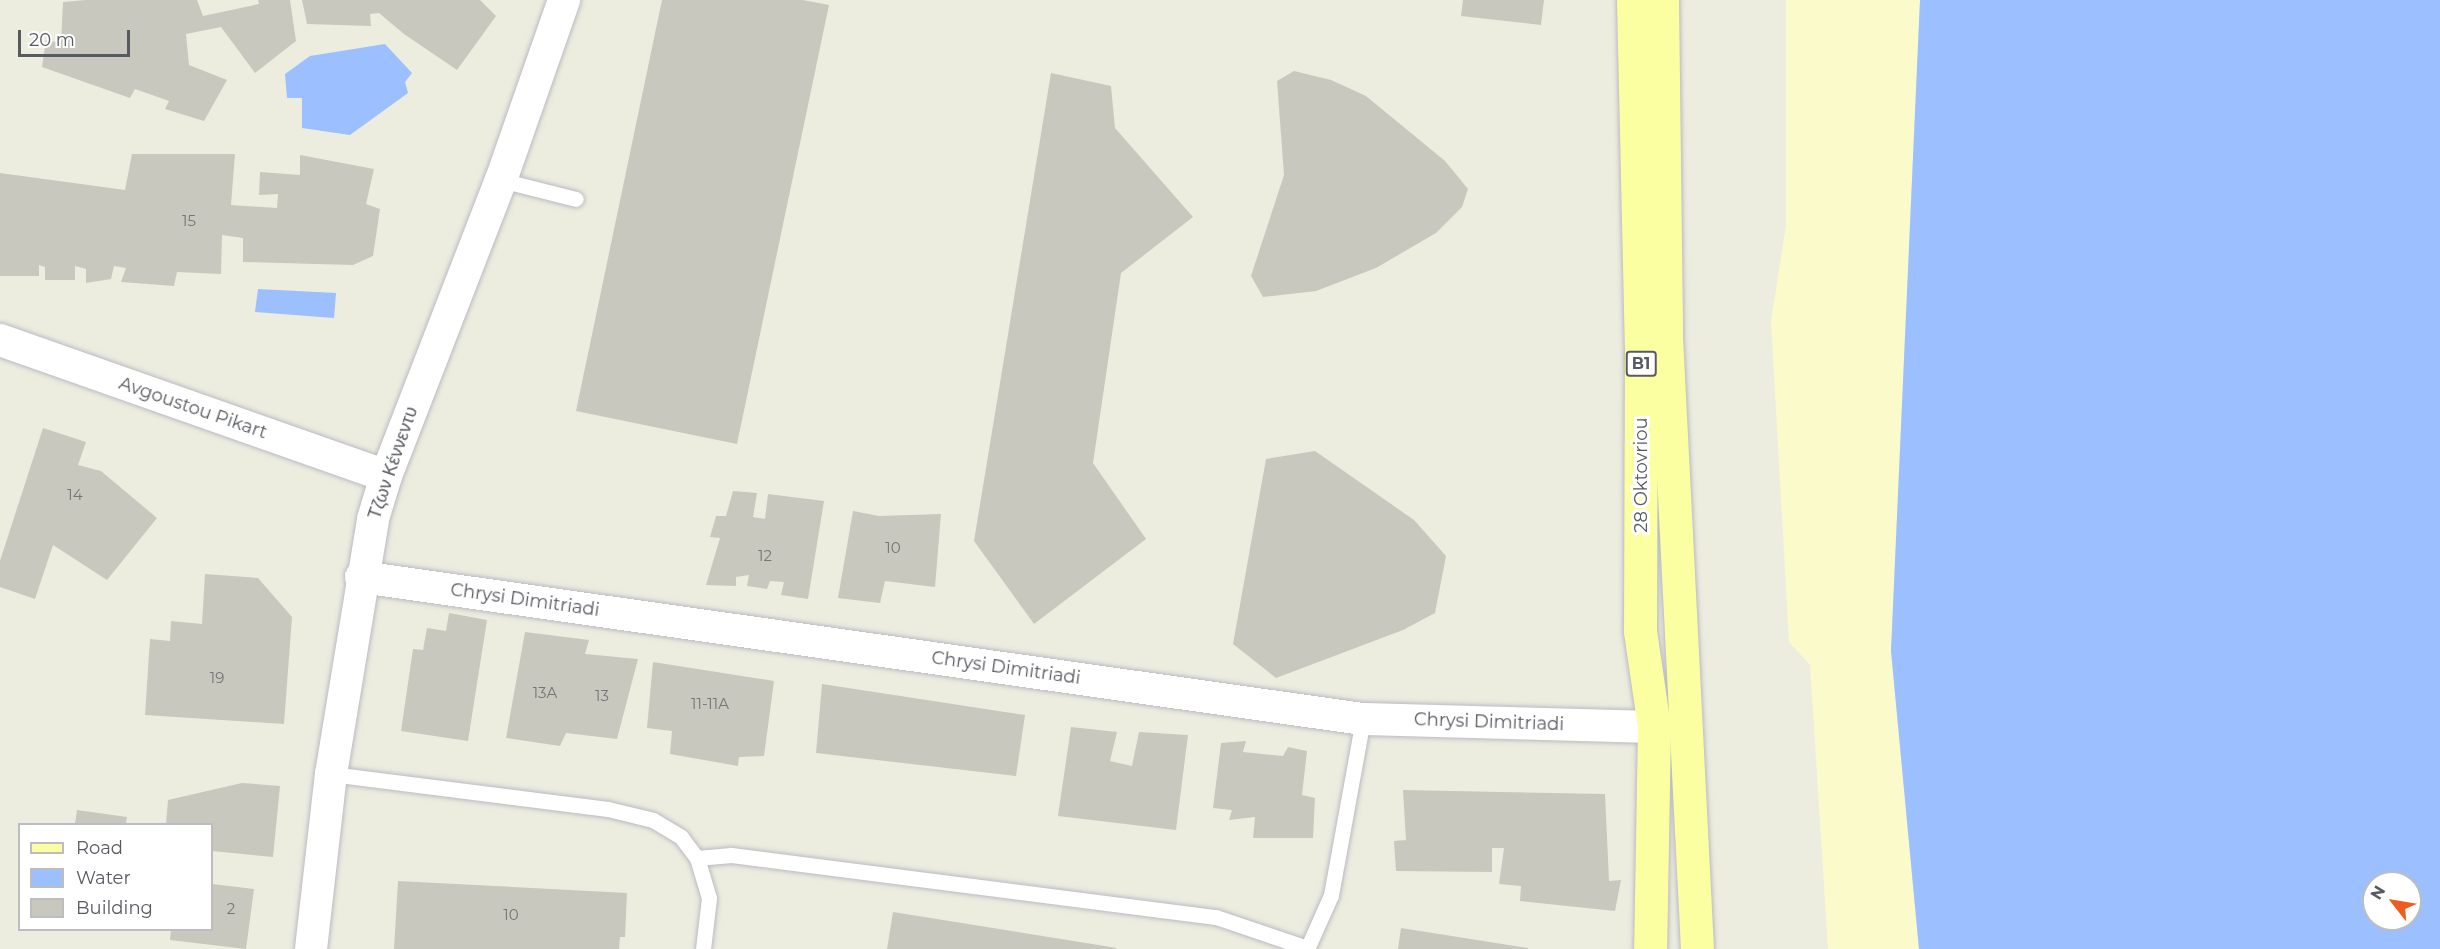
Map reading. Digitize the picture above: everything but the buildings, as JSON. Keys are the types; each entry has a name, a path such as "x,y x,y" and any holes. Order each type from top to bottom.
{"main road":[{"name":"28 Oktovriou","path":"1633,0 1641,346 1640,631 1654,728 1650,949"},
{"name":"28 Oktovriou","path":"1662,0 1666,337 1697,949"}],"street":[{"name":"Τζων Κέννεντυ","path":"311,949 331,774 361,577 386,476 501,180 564,0"},
{"name":"Avgoustou Pikart","path":"0,340 386,476"},
{"name":"Chrysi Dimitriadi","path":"361,577 1363,719 1654,728"}],"lane":[{"path":"501,180 576,199"},
{"path":"697,858 731,855 1216,917 1307,949 1330,895 1363,719"},
{"path":"331,774 608,809 653,820 681,837 697,858 709,898 703,949"}],"sand":[{"path":"1786,0 1920,0 1891,651 1919,949 1828,949 1810,665 1789,642 1771,321 1786,225"}],"water":[{"path":"1920,0 2440,0 2440,949 1919,949 1891,651"},
{"path":"385,44 412,73 405,82 408,93 350,135 302,128 302,98 287,98 285,74 310,56"},
{"path":"258,289 336,293 334,318 255,312"}]}
